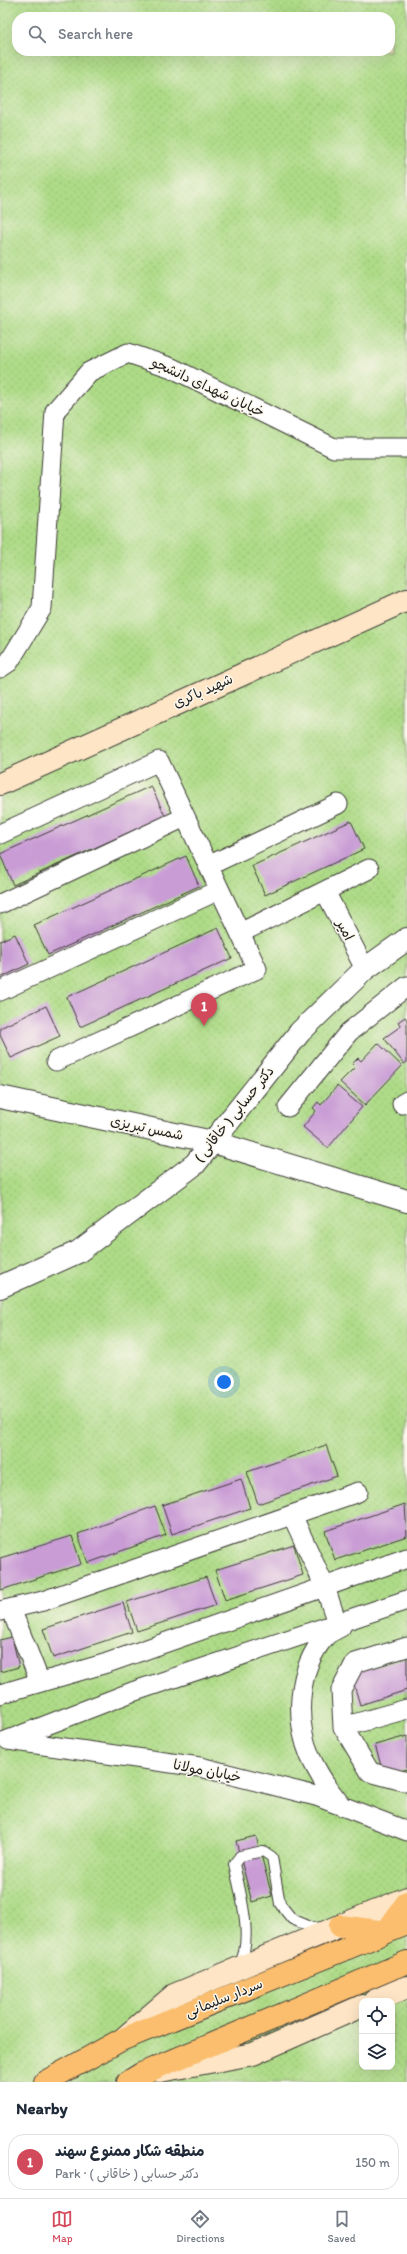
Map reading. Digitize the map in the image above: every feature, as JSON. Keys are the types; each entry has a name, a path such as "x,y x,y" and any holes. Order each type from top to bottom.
{"main road":[{"name":"شهید باکری","path":"0,784 407,600"},
{"path":"121,2040 174,1994 407,1898"},
{"path":"340,1926 386,1932 407,1902"},
{"name":"سردار سلیمانی","path":"45,2082 121,2040 407,1924"},
{"path":"135,2078 407,1962"},
{"path":"381,1998 407,1987"},
{"path":"135,2078 253,2054 359,2007"}],"street":[{"name":"خیابان شهدای دانشجو","path":"0,668 9,662 42,608 55,412 89,372 128,353 172,368 334,448 407,448"},
{"path":"0,834 159,761 257,969 56,1061"},
{"path":"208,866 338,804"},
{"path":"0,904 185,817"},
{"path":"240,933 369,869"},
{"path":"0,992 219,890"},
{"name":"امیر","path":"325,891 365,969"},
{"name":"دکتر حسابی ( خاقانی )","path":"0,1287 78,1252 195,1164 300,1032 365,969 407,939"},
{"path":"288,1108 349,1032 407,986"},
{"name":"شمس تبریزی","path":"0,1097 213,1142 407,1201"},
{"path":"40,1682 5,1610 42,1601 358,1492"},
{"path":"292,1515 325,1587 336,1623"},
{"path":"0,1694 107,1663 407,1558"},
{"path":"4,1741 132,1692 407,1600"},
{"path":"343,1807 323,1782 309,1754 301,1718 301,1689 310,1657 326,1635 365,1614"},
{"path":"407,1647 355,1663 341,1690 342,1727 370,1772 407,1782"},
{"path":"342,1727 407,1708"},
{"name":"خیابان مولانا","path":"4,1741 200,1768 316,1796 407,1831"}],"lane":[{"path":"237,1969 244,1955 246,1935 240,1889 234,1864 240,1856 263,1851 272,1858 280,1904 292,1919 313,1928 340,1926"}],"green space":[{"path":"0,0 407,0 407,2082 0,2082"}],"building":[{"path":"151,786 165,816 13,885 0,854"},
{"path":"351,821 364,849 265,895 252,866"},
{"path":"186,856 199,886 48,955 34,925"},
{"path":"218,928 232,958 80,1027 67,997"},
{"path":"15,934 29,964 0,978 0,941"},
{"path":"46,1006 60,1036 11,1058 0,1035 0,1028"},
{"path":"405,1017 407,1020 407,1062 404,1064 384,1038 401,1026 398,1022"},
{"path":"378,1043 402,1066 365,1105 340,1082 355,1067 352,1064 358,1058 361,1061"},
{"path":"337,1086 362,1107 328,1148 303,1127 316,1111 313,1108 318,1102 321,1105"},
{"path":"326,1445 337,1476 258,1504 247,1472"},
{"path":"241,1479 250,1508 172,1534 162,1505"},
{"path":"405,1504 407,1536 335,1560 325,1531"},
{"path":"155,1506 166,1535 88,1563 78,1534"},
{"path":"72,1536 81,1564 1,1590 0,1558"},
{"path":"294,1545 303,1575 225,1600 215,1570"},
{"path":"206,1577 216,1605 137,1631 127,1602"},
{"path":"123,1603 132,1632 53,1658 43,1629"},
{"path":"12,1637 19,1667 0,1672 0,1640"},
{"path":"407,1657 407,1690 360,1705 351,1674"},
{"path":"407,1736 407,1769 384,1776 375,1745"},
{"path":"256,1836 272,1896 252,1902 236,1841"}],"place":[{"name":"منطقه شکار ممنوع سهند","path":"204,1026"}]}
